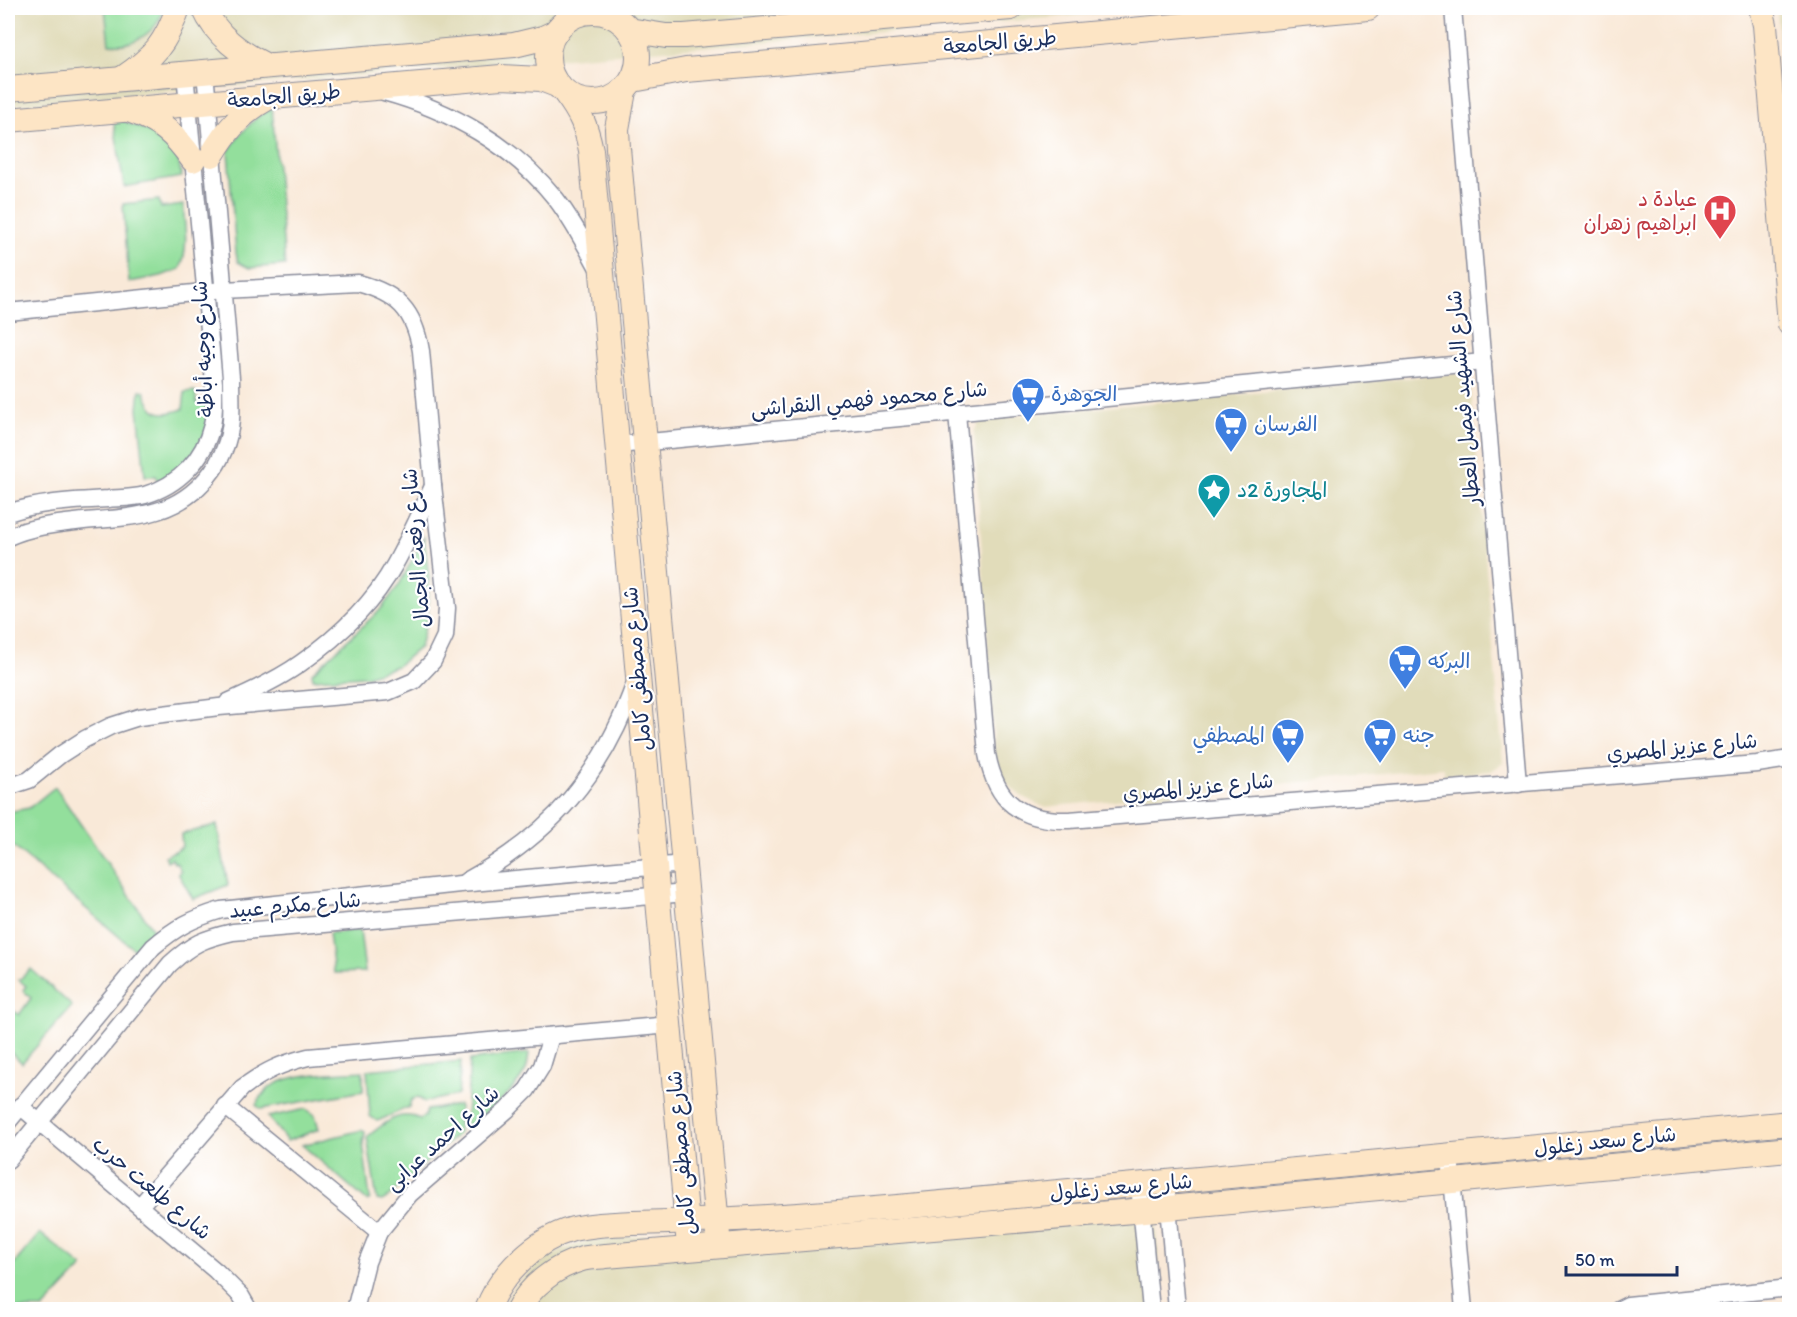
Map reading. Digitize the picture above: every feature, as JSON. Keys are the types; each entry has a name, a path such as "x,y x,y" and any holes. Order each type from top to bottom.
{"street":[{"path":"123,78 143,65 159,48 171,27 178,8"},
{"path":"204,8 218,31 232,45 267,66"},
{"path":"821,25 832,13 841,8"},
{"name":"طريق الجامعة","path":"630,30 666,36 684,36 1011,8"},
{"name":"طريق الجامعة","path":"628,85 668,72 1260,13 1368,8"},
{"name":"شارع الشهيد فيصل العطار","path":"1454,8 1518,784"},
{"path":"1761,8 1783,175 1790,324"},
{"path":"591,12 613,16 630,30 638,49 638,59 628,85 614,98 602,102 577,99 563,90 551,74 548,59 550,45 556,32 569,19 579,14 591,12"},
{"name":"طريق الجامعة","path":"8,89 514,45 543,38 556,32"},
{"name":"شارع وجيه أباظة","path":"8,513 45,504 144,495 183,475 194,464 208,438 214,409 214,383 205,292 202,157 195,72"},
{"name":"طريق الجامعة","path":"8,120 501,77 541,79 563,90"},
{"name":"شارع مصطفى كامل","path":"628,85 616,129 719,1247"},
{"path":"372,89 414,100 454,117 501,147 526,167 556,200 602,274"},
{"name":"شارع مصطفى كامل","path":"563,90 579,110 587,129 591,150 690,1250"},
{"path":"129,110 148,117 166,128 181,143 202,157 242,115 270,97"},
{"name":"شارع وجيه أباظة","path":"8,537 38,527 156,512 188,496 212,471 221,455 228,439 231,421 231,378 223,290 202,157"},
{"name":"شارع رفعت الجمال","path":"8,312 223,290 358,283 377,288 395,298 408,313 418,331 447,608 445,636 434,661 414,681 388,692 219,707 139,717 111,726 85,739 60,755 29,780 8,787"},
{"name":"شارع محمود فهمي النقراشى","path":"618,445 1483,362"},
{"name":"شارع عزيز المصري","path":"957,413 987,754 991,773 1000,791 1013,805 1025,813 1049,820 1069,820 1757,764 1790,759"},
{"path":"219,707 300,664 336,636 367,603 394,566 433,485"},
{"path":"460,884 520,848 547,825 571,799 593,771 611,741 626,710 638,676"},
{"name":"شارع مكرم عبيد","path":"8,1122 153,947 173,930 196,918 221,910 460,884 684,864"},
{"name":"شارع مكرم عبيد","path":"8,1160 170,964 188,948 210,937 233,932 686,893"},
{"path":"140,1206 242,1088 261,1073 284,1063 308,1057 670,1025"},
{"name":"شارع احمد عرابى","path":"355,1310 367,1262 379,1233 410,1194 527,1090 542,1066 551,1036"},
{"name":"شارع طلعت حرب","path":"20,1106 216,1271 240,1296 249,1310"},
{"path":"225,1106 379,1233"},
{"name":"شارع سعد زغلول","path":"487,1310 504,1278 523,1258 545,1242 570,1230 596,1224 716,1220 844,1212 1790,1123"},
{"name":"شارع سعد زغلول","path":"518,1310 537,1284 558,1269 581,1260 606,1256 1168,1208 1790,1149"},
{"path":"1450,1156 1464,1310"},
{"path":"1166,1183 1177,1310"},
{"path":"1138,1185 1151,1310"},
{"path":"684,1189 694,1193 704,1192 713,1187"},
{"path":"1618,1310 1628,1305 1790,1288"}],"shaded area":[{"path":"8,8 1167,8 8,105"},
{"path":"1777,8 1789,8 1789,155"},
{"path":"1457,374 1464,378 1469,383 1471,392 1503,763 1491,771 1444,775 1443,768 1044,807 1021,796 1012,788 1004,779 995,755 974,432 978,424 984,419"},
{"path":"1153,1197 1163,1309 501,1310 513,1289 535,1266 561,1250 590,1240"}],"green space":[{"path":"105,8 163,8 156,25 146,34 126,44 109,44"},
{"path":"272,108 285,265 249,268 238,262 236,253 228,152 238,137 257,117"},
{"path":"113,117 162,136 177,155 182,177 124,187"},
{"path":"159,200 161,208 183,205 185,245 183,261 180,269 161,276 129,282 123,204"},
{"path":"140,390 144,391 154,409 162,413 183,409 185,392 195,391 197,403 211,404 209,425 191,462 158,482 156,476 145,476 138,409"},
{"path":"424,537 429,578 428,615 420,647 397,666 367,676 313,679 312,673 380,610 399,585"},
{"path":"55,787 156,934 136,951 8,842 8,812 29,808"},
{"path":"217,825 228,885 193,899 178,873 181,871 176,862 174,863 172,858 167,861 165,856 182,847 181,834"},
{"path":"360,930 365,972 334,973 329,933"},
{"path":"31,969 72,1006 22,1063 8,1050 8,1019 14,1011 19,1015 31,998 23,990 26,986 19,980"},
{"path":"529,1053 525,1072 513,1089 465,1129 470,1060"},
{"path":"461,1061 458,1095 424,1102 415,1098 411,1100 409,1107 380,1120 377,1121 370,1116 367,1070"},
{"path":"363,1071 363,1091 261,1109 256,1105 269,1089 290,1078"},
{"path":"459,1105 459,1133 387,1198 382,1201 377,1200 367,1137 392,1119 412,1116 420,1119 425,1116 427,1110"},
{"path":"306,1109 315,1115 319,1129 287,1141 268,1117"},
{"path":"362,1130 365,1132 363,1143 370,1199 367,1201 302,1145"},
{"path":"40,1233 83,1267 43,1309 8,1309 8,1271"}],"place":[{"name":"عيادة د ابراهيم زهران","path":"1720,240"},
{"name":"الجوهرة","path":"1028,423"},
{"name":"الفرسان","path":"1231,453"},
{"name":"المجاورة 2د","path":"1214,519"},
{"name":"البركه","path":"1405,690"},
{"name":"المصطفي","path":"1288,764"},
{"name":"جنه","path":"1380,764"}]}
